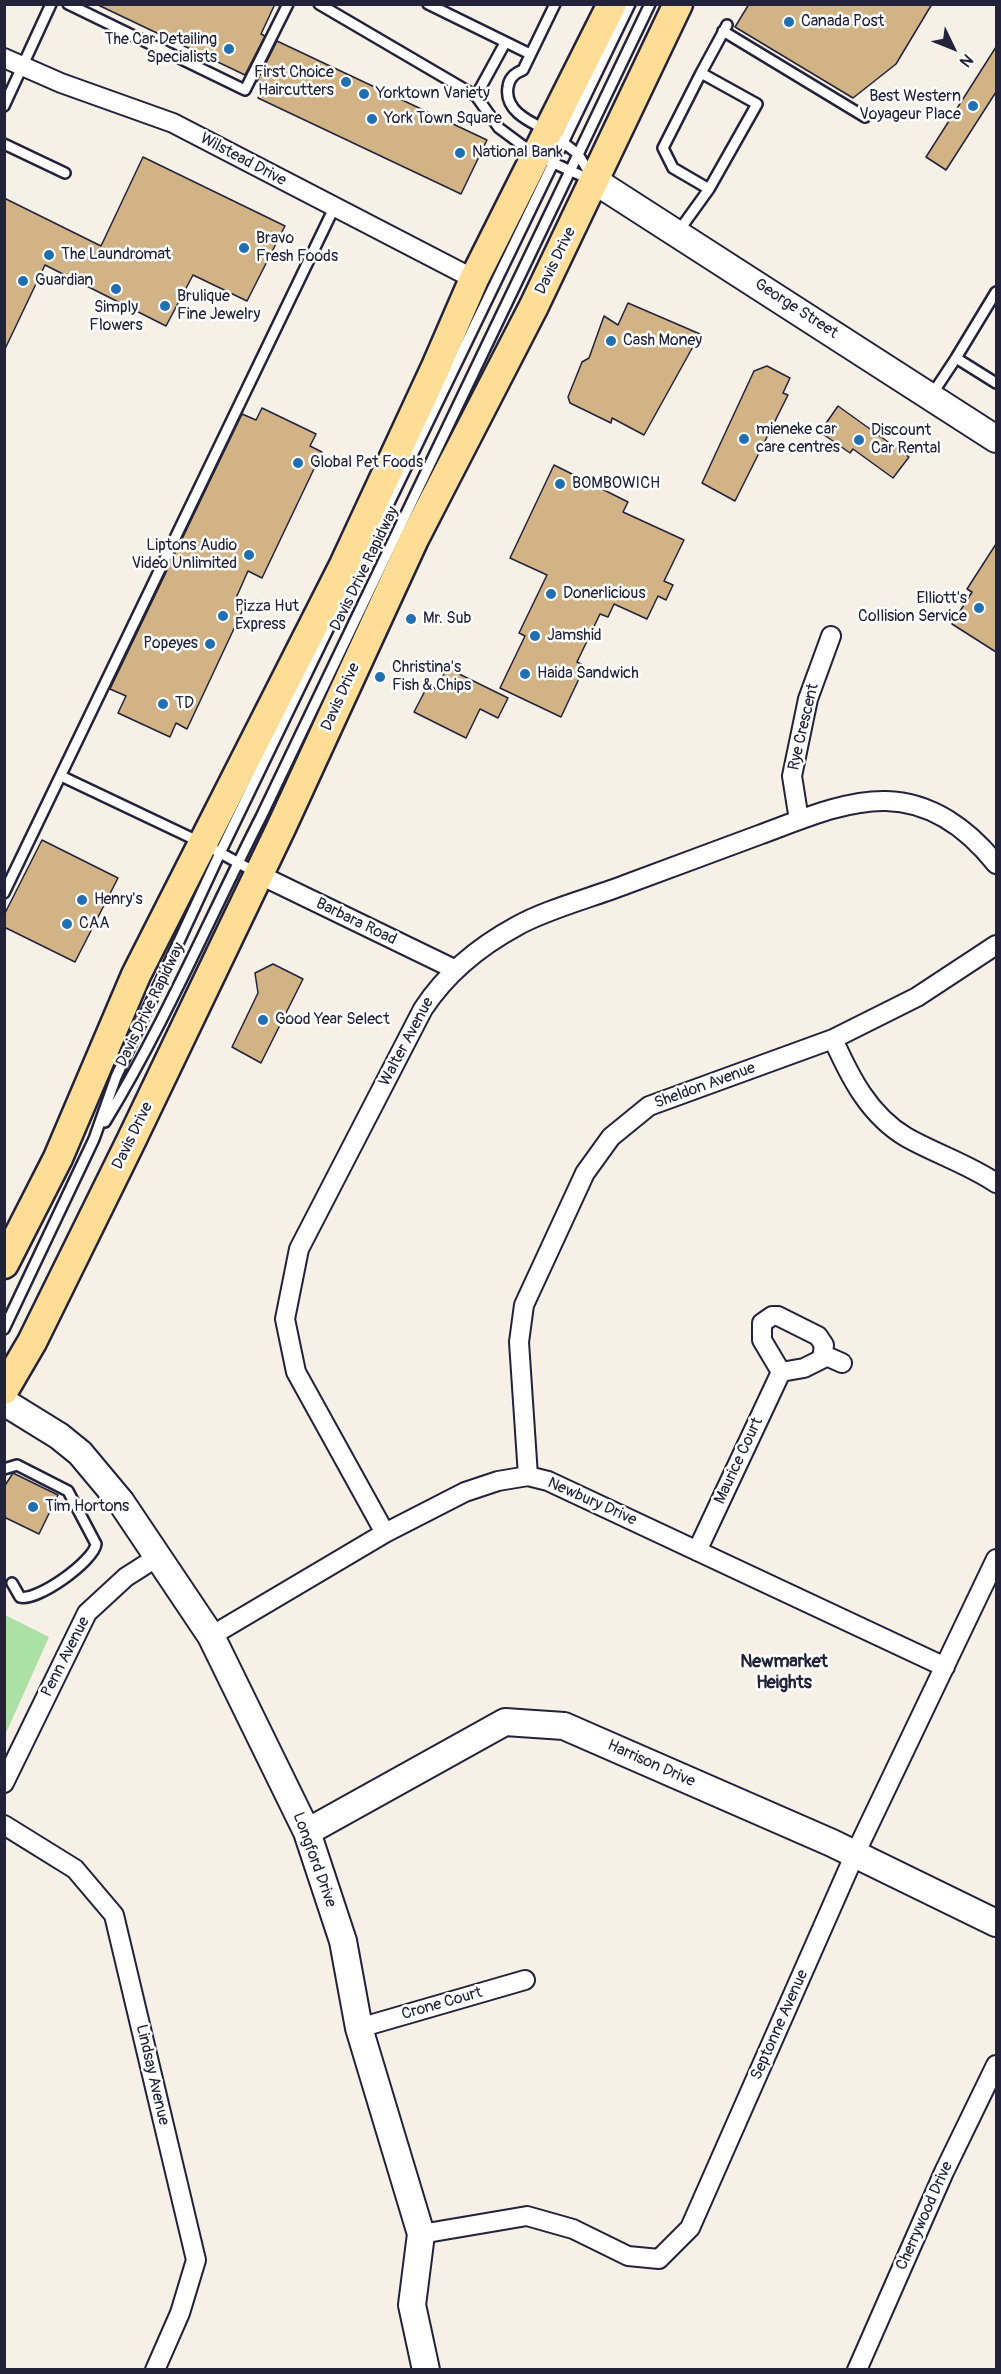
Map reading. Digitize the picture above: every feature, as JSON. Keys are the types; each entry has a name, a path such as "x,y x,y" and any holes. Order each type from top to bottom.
{"main road":[{"path":"4,1264 58,1158 136,975 211,848 430,380 474,279 550,148 612,4"},
{"name":"Davis Drive","path":"4,1390 32,1342 131,1141 248,868 467,431 534,306 582,176 678,4"}],"street":[{"name":"Wilstead Drive","path":"13,62 61,83 173,123 474,279"},
{"name":"George Street","path":"582,176 678,232 996,439"},
{"name":"Rye Crescent","path":"799,820 792,776 808,699 831,636"},
{"name":"Walter Avenue","path":"385,1533 296,1372 285,1319 300,1249 423,1009 438,985 454,969 517,925 799,820 861,803 887,801 936,813 959,825 981,845 996,864"},
{"name":"Barbara Road","path":"248,868 454,969"},
{"name":"Sheldon Avenue","path":"528,1476 519,1342 524,1305 550,1245 598,1154 628,1120 649,1106 833,1039 917,997 996,945"},
{"path":"833,1039 855,1086 883,1120 904,1136 969,1166 996,1183"},
{"path":"778,1316 818,1336 824,1345 824,1355 813,1365 781,1372 762,1340 760,1328 766,1318 778,1316"},
{"path":"824,1355 842,1362"},
{"name":"Maurice Court","path":"697,1551 781,1372"},
{"name":"Longford Drive","path":"4,1402 59,1436 80,1453 121,1502 211,1636 307,1832 343,1941 359,2028 421,2234 412,2305 426,2370"},
{"name":"Newbury Drive","path":"211,1636 385,1533 465,1492 498,1481 528,1476 548,1481 945,1667"},
{"name":"Penn Avenue","path":"4,1783 87,1613 126,1577 159,1556"},
{"name":"Septonne Avenue","path":"421,2234 527,2216 573,2229 628,2256 659,2259 690,2228 855,1854 996,1559"},
{"name":"Harrison Drive","path":"307,1832 505,1722 564,1726 855,1854 996,1923"},
{"name":"Lindsay Avenue","path":"4,1825 75,1869 114,1916 196,2260 180,2313 155,2370"},
{"name":"Crone Court","path":"359,2028 525,1980"},
{"name":"Cherrywood Drive","path":"865,2367 944,2172 996,2065"}],"lane":[{"path":"4,106 13,62 51,4"},
{"path":"68,4 245,90 288,4"},
{"path":"319,4 476,96 499,128 550,148 578,154"},
{"path":"428,4 530,54"},
{"path":"555,4 523,70 515,73 508,84 507,99 514,110 550,148 582,176"},
{"name":"Davis Drive Rapidway","path":"4,1329 94,1139 116,1077 211,848 538,198 550,148 630,4"},
{"path":"582,176 578,154 650,4"},
{"path":"709,189 673,168 663,148 725,28 865,117"},
{"path":"476,96 505,43"},
{"path":"678,232 709,189 757,104 701,73"},
{"path":"4,144 65,173"},
{"path":"578,154 582,176"},
{"path":"4,893 334,208"},
{"path":"931,396 996,292"},
{"path":"956,358 996,383"},
{"path":"61,776 248,868"},
{"name":"Davis Drive Rapidway","path":"94,1139 141,1063 248,868"},
{"path":"4,1469 17,1465 66,1489 96,1544 89,1558 38,1595 20,1597 12,1583"}],"green space":[{"path":"5,1615 49,1637 5,1735"}],"building":[{"path":"96,4 275,4 261,34 265,36 245,75"},
{"path":"749,4 932,4 896,64 853,98 735,27"},
{"name":"York Town Square","path":"277,41 487,140 461,194 258,98 264,85 257,81"},
{"name":"Best Western Voyageur Place","path":"996,47 996,92 946,170 926,157"},
{"path":"143,157 285,226 247,301 193,275 166,326 45,265 4,351 4,198 101,246"},
{"path":"628,303 700,334 644,435 612,418 611,423 570,403 568,397 582,362 589,358 604,316 618,325"},
{"name":"mieneke car care centres","path":"767,366 790,378 783,393 788,395 735,501 702,483 754,371"},
{"name":"Discount Car Rental","path":"838,406 909,457 893,478 853,449 850,453 820,432"},
{"path":"262,408 316,434 310,446 322,452 262,578 248,571 236,598 246,603 187,729 176,723 170,737 118,713 126,696 110,689 242,414 256,420"},
{"path":"554,465 628,502 623,512 684,540 664,581 673,585 666,600 658,596 647,619 614,604 608,617 600,614 577,662 585,666 561,717 500,688 525,636 519,633 547,575 510,558"},
{"name":"Elliott's Collision Service","path":"996,544 996,652 952,624 972,592 967,589"},
{"path":"447,668 508,698 498,718 480,709 466,738 414,712 428,685 436,689"},
{"path":"42,840 118,878 75,962 4,927 4,915"},
{"name":"Good Year Select","path":"273,964 303,979 261,1063 232,1047 258,993 255,973"},
{"name":"Tim Hortons","path":"13,1473 58,1495 39,1534 4,1517 4,1487"}],"place":[{"name":"Canada Post","path":"789,22"},
{"name":"The Car Detailing Specialists","path":"229,49"},
{"name":"First Choice Haircutters","path":"346,82"},
{"name":"Yorktown Variety","path":"364,94"},
{"name":"Best Western Voyageur Place","path":"973,106"},
{"name":"York Town Square","path":"372,119"},
{"name":"National Bank","path":"460,153"},
{"name":"Bravo Fresh Foods","path":"244,248"},
{"name":"The Laundromat","path":"49,255"},
{"name":"Guardian","path":"23,281"},
{"name":"Simply Flowers","path":"116,289"},
{"name":"Brulique Fine Jewelry","path":"165,306"},
{"name":"Cash Money","path":"611,341"},
{"name":"mieneke car care centres","path":"744,439"},
{"name":"Discount Car Rental","path":"859,440"},
{"name":"Global Pet Foods","path":"298,463"},
{"name":"BOMBOWICH","path":"560,484"},
{"name":"Liptons Audio Video Unlimited","path":"249,555"},
{"name":"Donerlicious","path":"551,594"},
{"name":"Elliott's Collision Service","path":"979,608"},
{"name":"Pizza Hut Express","path":"223,616"},
{"name":"Mr. Sub","path":"411,619"},
{"name":"Jamshid","path":"535,636"},
{"name":"Popeyes","path":"210,644"},
{"name":"Haida Sandwich","path":"525,674"},
{"name":"Christina's Fish & Chips","path":"380,677"},
{"name":"TD","path":"163,704"},
{"name":"Henry's","path":"82,900"},
{"name":"CAA","path":"67,924"},
{"name":"Good Year Select","path":"263,1020"},
{"name":"Tim Hortons","path":"33,1507"}],"district":[{"name":"Newmarket Heights","path":"784,1672"}]}
